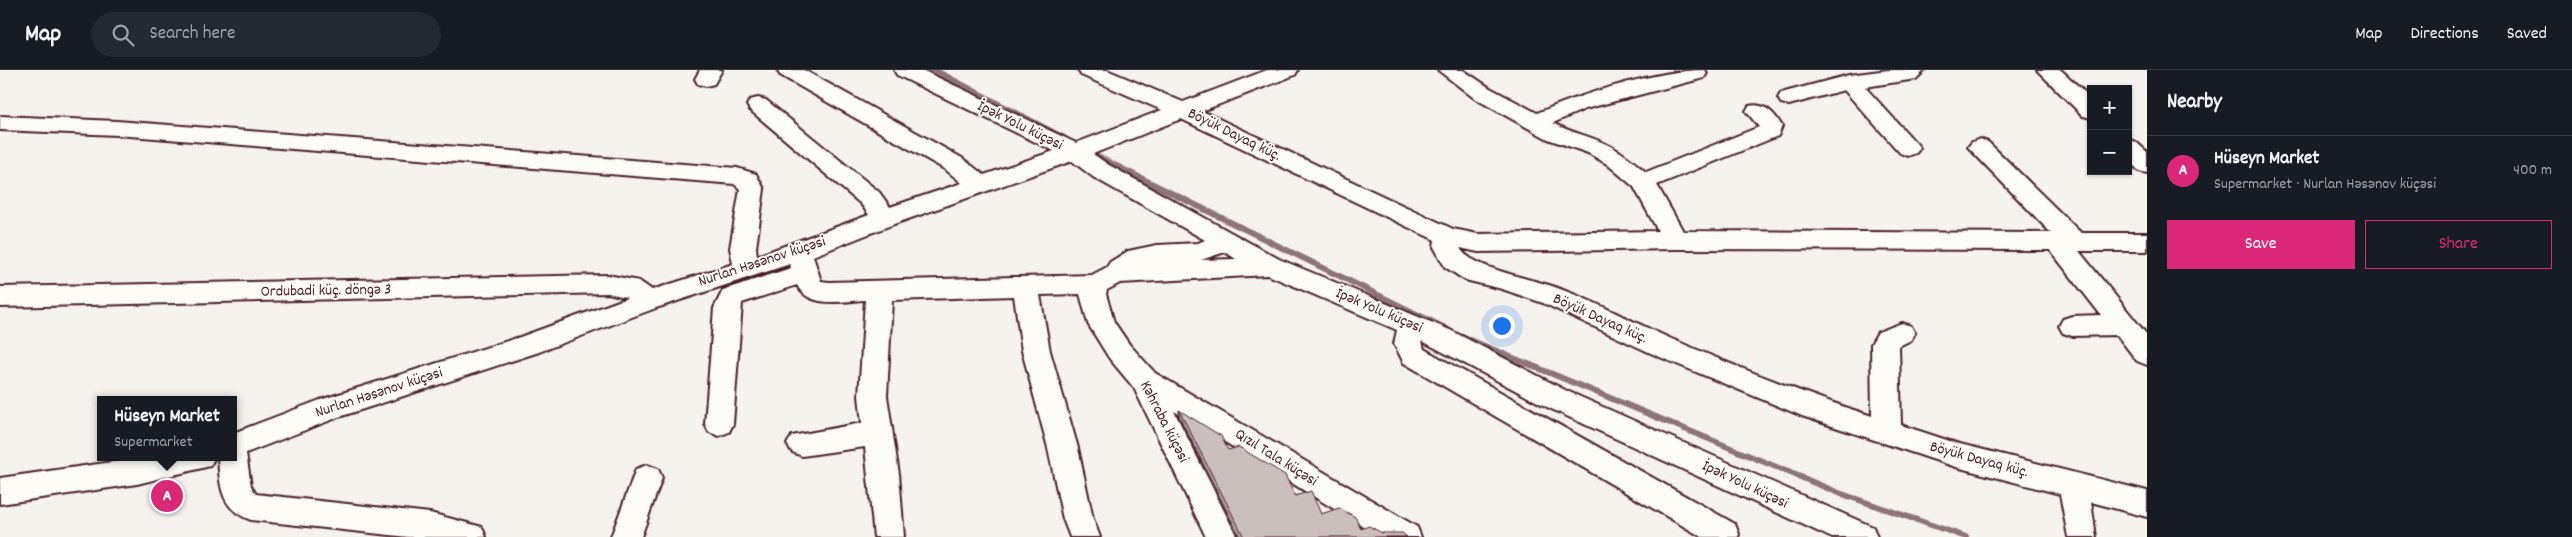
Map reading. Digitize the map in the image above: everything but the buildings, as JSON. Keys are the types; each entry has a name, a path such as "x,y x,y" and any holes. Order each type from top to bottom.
{"street":[{"path":"788,70 954,164 981,185"},
{"name":"İpək Yolu küçəsi","path":"905,70 1074,152 1101,171 1270,266 1440,337 1557,399 1862,537"},
{"name":"Böyük Dayaq küç.","path":"1089,70 1181,110 1447,236 1447,247 1454,261 1474,273 1505,280 1552,296 1700,363 1812,408 1956,455 2147,504"},
{"path":"1449,70 1482,93 1567,139 1596,148 1615,159 1643,182 1675,240"},
{"path":"1789,98 1849,82 1908,74 1914,70"},
{"path":"2048,70 2087,107"},
{"name":"Nurlan Həsənov küçəsi","path":"237,444 330,408 529,345 647,301 747,269 803,262 885,218 1074,152 1278,71"},
{"path":"1537,122 1577,104 1696,73"},
{"path":"1849,82 1908,148"},
{"path":"758,105 870,198 885,218"},
{"path":"1643,182 1770,131 1771,126 1757,111"},
{"path":"0,123 117,128 737,176 748,180 752,189 743,248 747,269"},
{"path":"1980,146 2067,243 2124,325 2147,354"},
{"path":"2132,151 2147,166"},
{"path":"1447,236 1478,243 1511,244 1675,240 2147,242"},
{"path":"1106,279 1126,262 1139,256 1154,253 1199,252 1224,241"},
{"path":"719,424 727,308 732,297 803,262 810,286 817,291 1026,287 1270,266"},
{"name":"Kəhraba küçəsi","path":"1106,279 1094,299 1101,324 1119,351 1145,381 1222,537"},
{"name":"Ordubadi küç. döngə 3","path":"0,297 155,296 608,284 636,289 647,301"},
{"path":"1026,287 1036,350 1063,448 1078,519 1085,537"},
{"path":"879,291 873,396 884,474 889,537"},
{"path":"1411,324 1408,344 1414,356 1724,534"},
{"path":"2072,326 2124,325"},
{"path":"1887,433 1885,344 1888,338 1902,333"},
{"name":"Qızıl Tala küçəsi","path":"1145,381 1207,416 1406,537"},
{"path":"802,444 877,433"},
{"path":"0,491 137,472 183,461"},
{"path":"233,461 238,498 243,504 251,507 430,526 471,537"},
{"path":"626,537 646,478"},
{"path":"2073,485 2082,535"}],"waterway":[{"path":"934,70 1064,138"},
{"path":"1098,157 1447,329"},
{"path":"1463,337 1839,493 1966,537"}],"place":[{"name":"Hüseyn Market","path":"167,496"}]}
